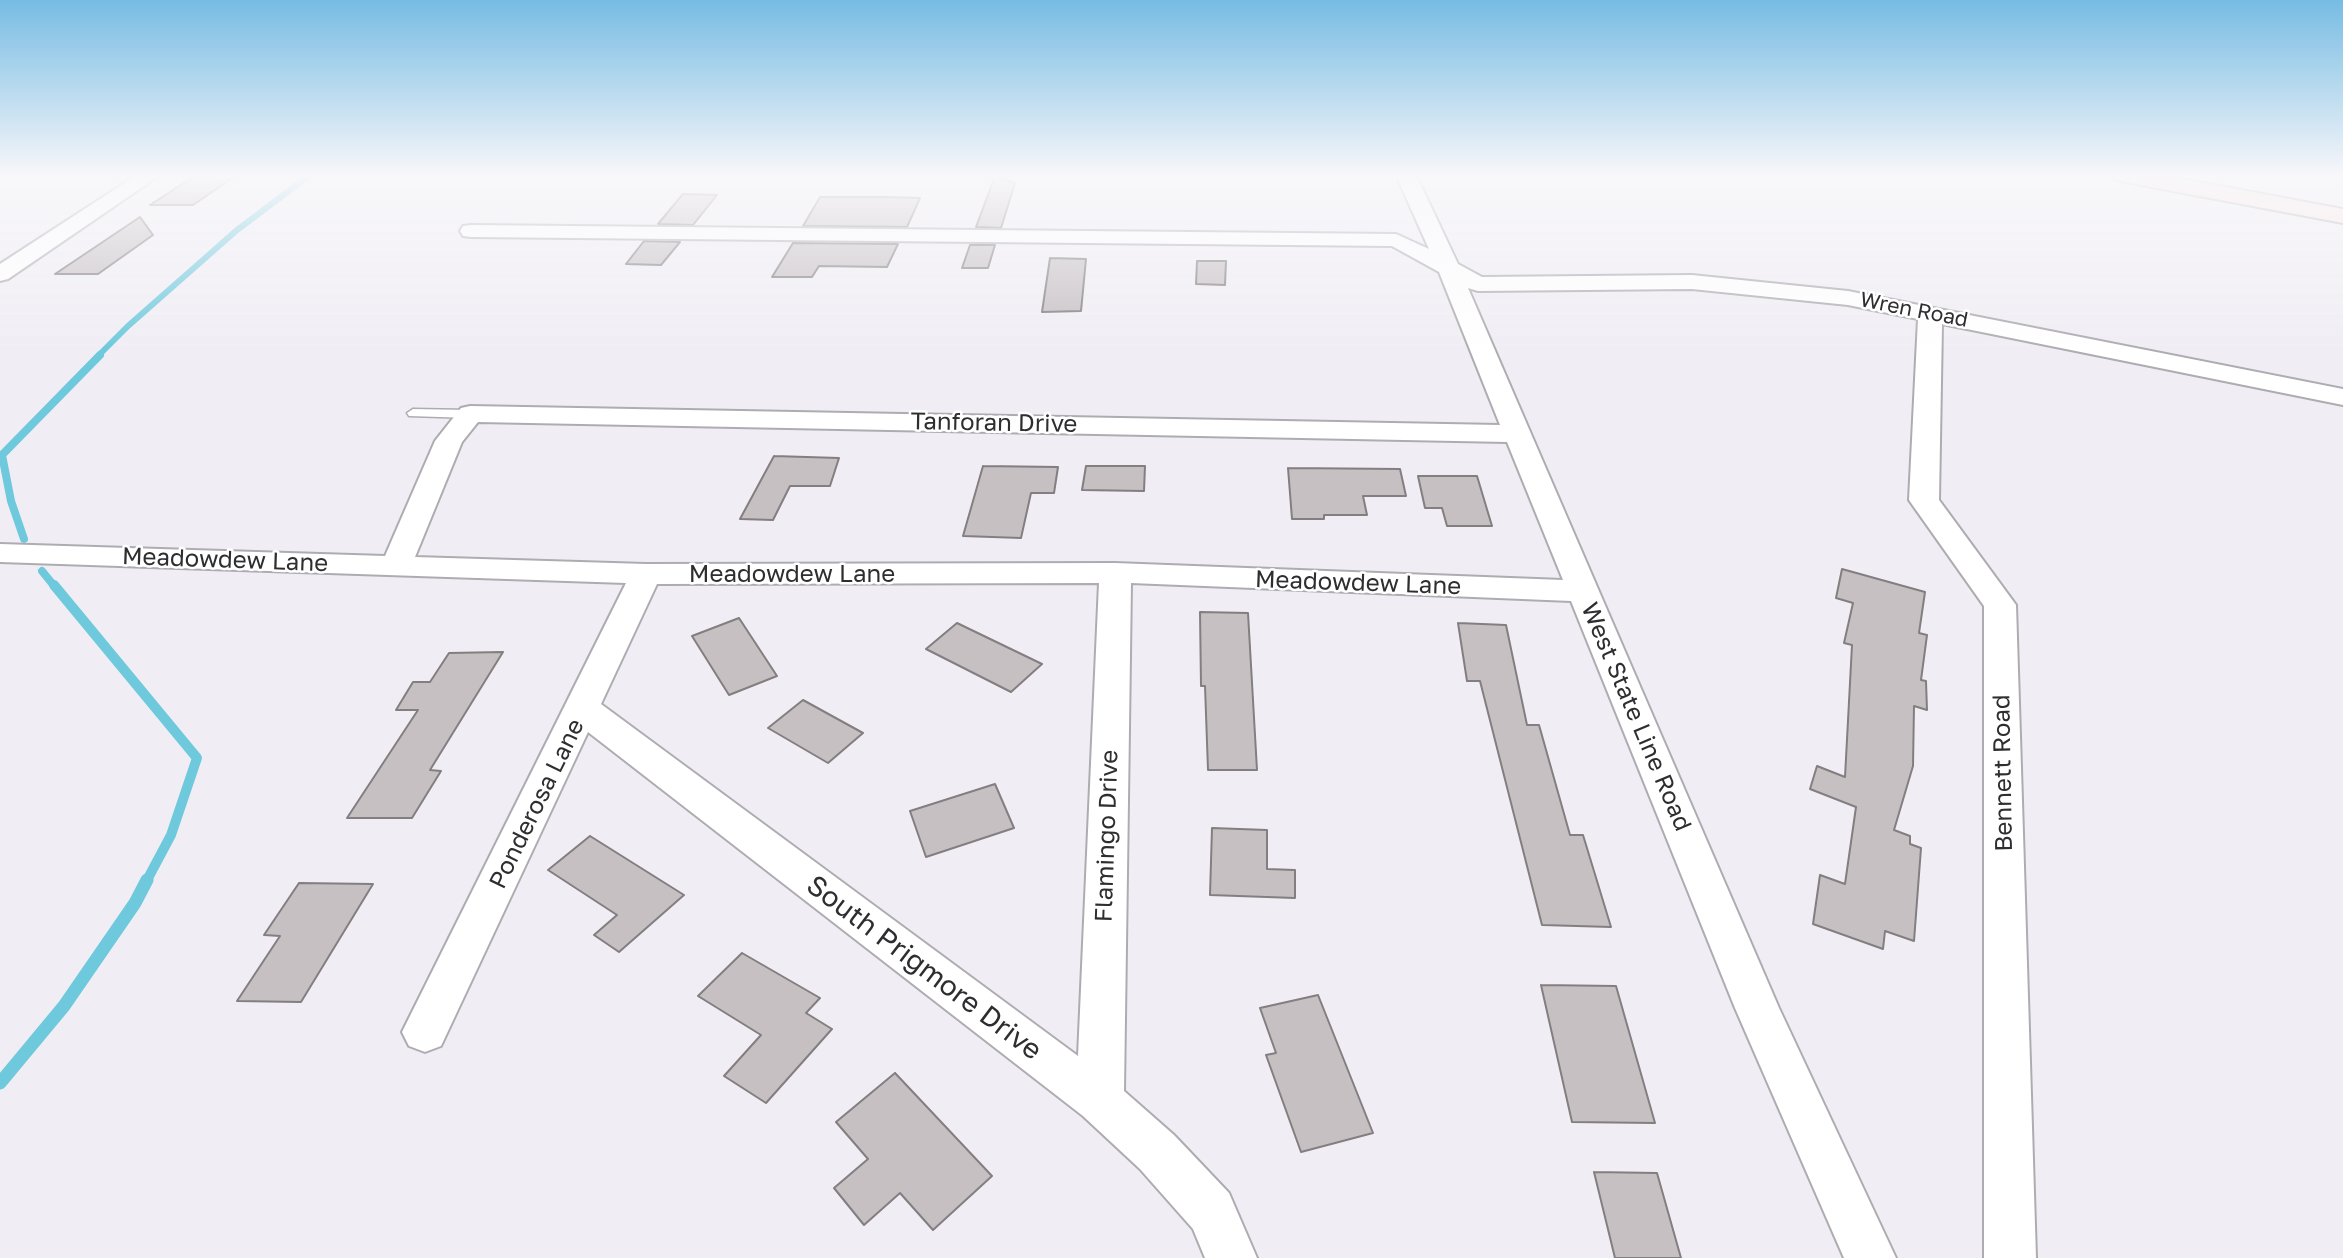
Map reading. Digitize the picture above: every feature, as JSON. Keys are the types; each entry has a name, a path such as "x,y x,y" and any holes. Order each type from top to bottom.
{"street":[{"path":"0,274 61,234"},
{"path":"749,234 1396,240 1463,276"},
{"name":"West State Line Road","path":"1439,234 1463,276 1518,434 1757,1008 1870,1258"},
{"name":"Wren Road","path":"1463,276 1692,282 1809,293 1930,313 2343,397"},
{"name":"Bennett Road","path":"1930,313 1924,499 2000,605 2010,1258"},
{"path":"396,566 449,441 470,414"},
{"name":"Tanforan Drive","path":"470,414 1518,434"},
{"name":"Meadowdew Lane","path":"0,553 646,574 1115,573 1583,591"},
{"name":"Flamingo Drive","path":"1100,1100 1115,573"},
{"name":"Ponderosa Lane","path":"425,1032 646,574"},
{"name":"South Prigmore Drive","path":"583,709 1100,1100 1157,1152 1211,1211 1231,1258"}],"lane":[{"name":"Tanforan Drive","path":"413,413 470,414"}],"building":[{"path":"115,234 153,235 98,274 55,274"},
{"path":"644,241 680,242 661,265 626,264"},
{"path":"793,243 898,244 887,267 819,266 812,277 772,277"},
{"path":"970,245 995,245 988,268 962,268"},
{"path":"1050,258 1086,259 1081,311 1042,312"},
{"path":"1197,261 1226,261 1225,285 1196,284"},
{"path":"774,456 839,458 830,486 790,486 773,520 740,519"},
{"path":"983,466 1058,467 1054,493 1031,493 1021,538 963,536"},
{"path":"1086,466 1145,466 1144,491 1082,490"},
{"path":"1288,468 1400,469 1406,496 1363,496 1367,515 1324,515 1324,519 1292,519"},
{"path":"1418,476 1477,476 1492,526 1447,526 1442,508 1425,508"},
{"path":"1842,569 1925,592 1919,633 1927,635 1921,680 1926,681 1927,710 1914,706 1913,766 1894,830 1910,836 1910,844 1921,848 1914,941 1885,931 1883,949 1813,924 1820,875 1845,884 1856,807 1810,789 1817,766 1845,777 1852,645 1844,643 1853,603 1836,598"},
{"path":"1200,612 1248,613 1257,770 1208,770 1205,686 1201,686"},
{"path":"739,618 777,676 729,695 692,636"},
{"path":"957,623 1042,664 1011,692 926,649"},
{"path":"1458,623 1506,625 1527,725 1539,725 1570,835 1583,835 1611,927 1542,925 1480,681 1467,681"},
{"path":"503,652 430,770 441,771 412,818 347,818 418,710 396,710 413,682 430,682 449,653"},
{"path":"803,700 863,733 828,763 768,728"},
{"path":"995,784 1014,828 926,857 910,811"},
{"path":"1212,828 1267,830 1267,869 1295,870 1295,898 1210,895"},
{"path":"590,836 684,895 619,952 594,935 617,915 548,870"},
{"path":"299,883 373,884 301,1002 237,1001 280,936 264,935"},
{"path":"742,953 820,998 806,1013 832,1029 766,1103 724,1076 761,1035 698,996"},
{"path":"1541,985 1616,986 1655,1123 1572,1122"},
{"path":"1318,995 1373,1133 1301,1152 1266,1055 1276,1053 1260,1008"},
{"path":"895,1073 992,1176 933,1230 900,1193 864,1225 834,1188 868,1159 836,1122"},
{"path":"1594,1172 1657,1173 1681,1258 1615,1258"}],"waterway":[{"path":"98,356 233,234"},
{"path":"24,539 11,501 2,455 100,355"},
{"path":"42,571 55,587"},
{"path":"54,585 197,758 171,835 146,882"},
{"path":"0,1083 64,1006 135,903 147,880"}]}
